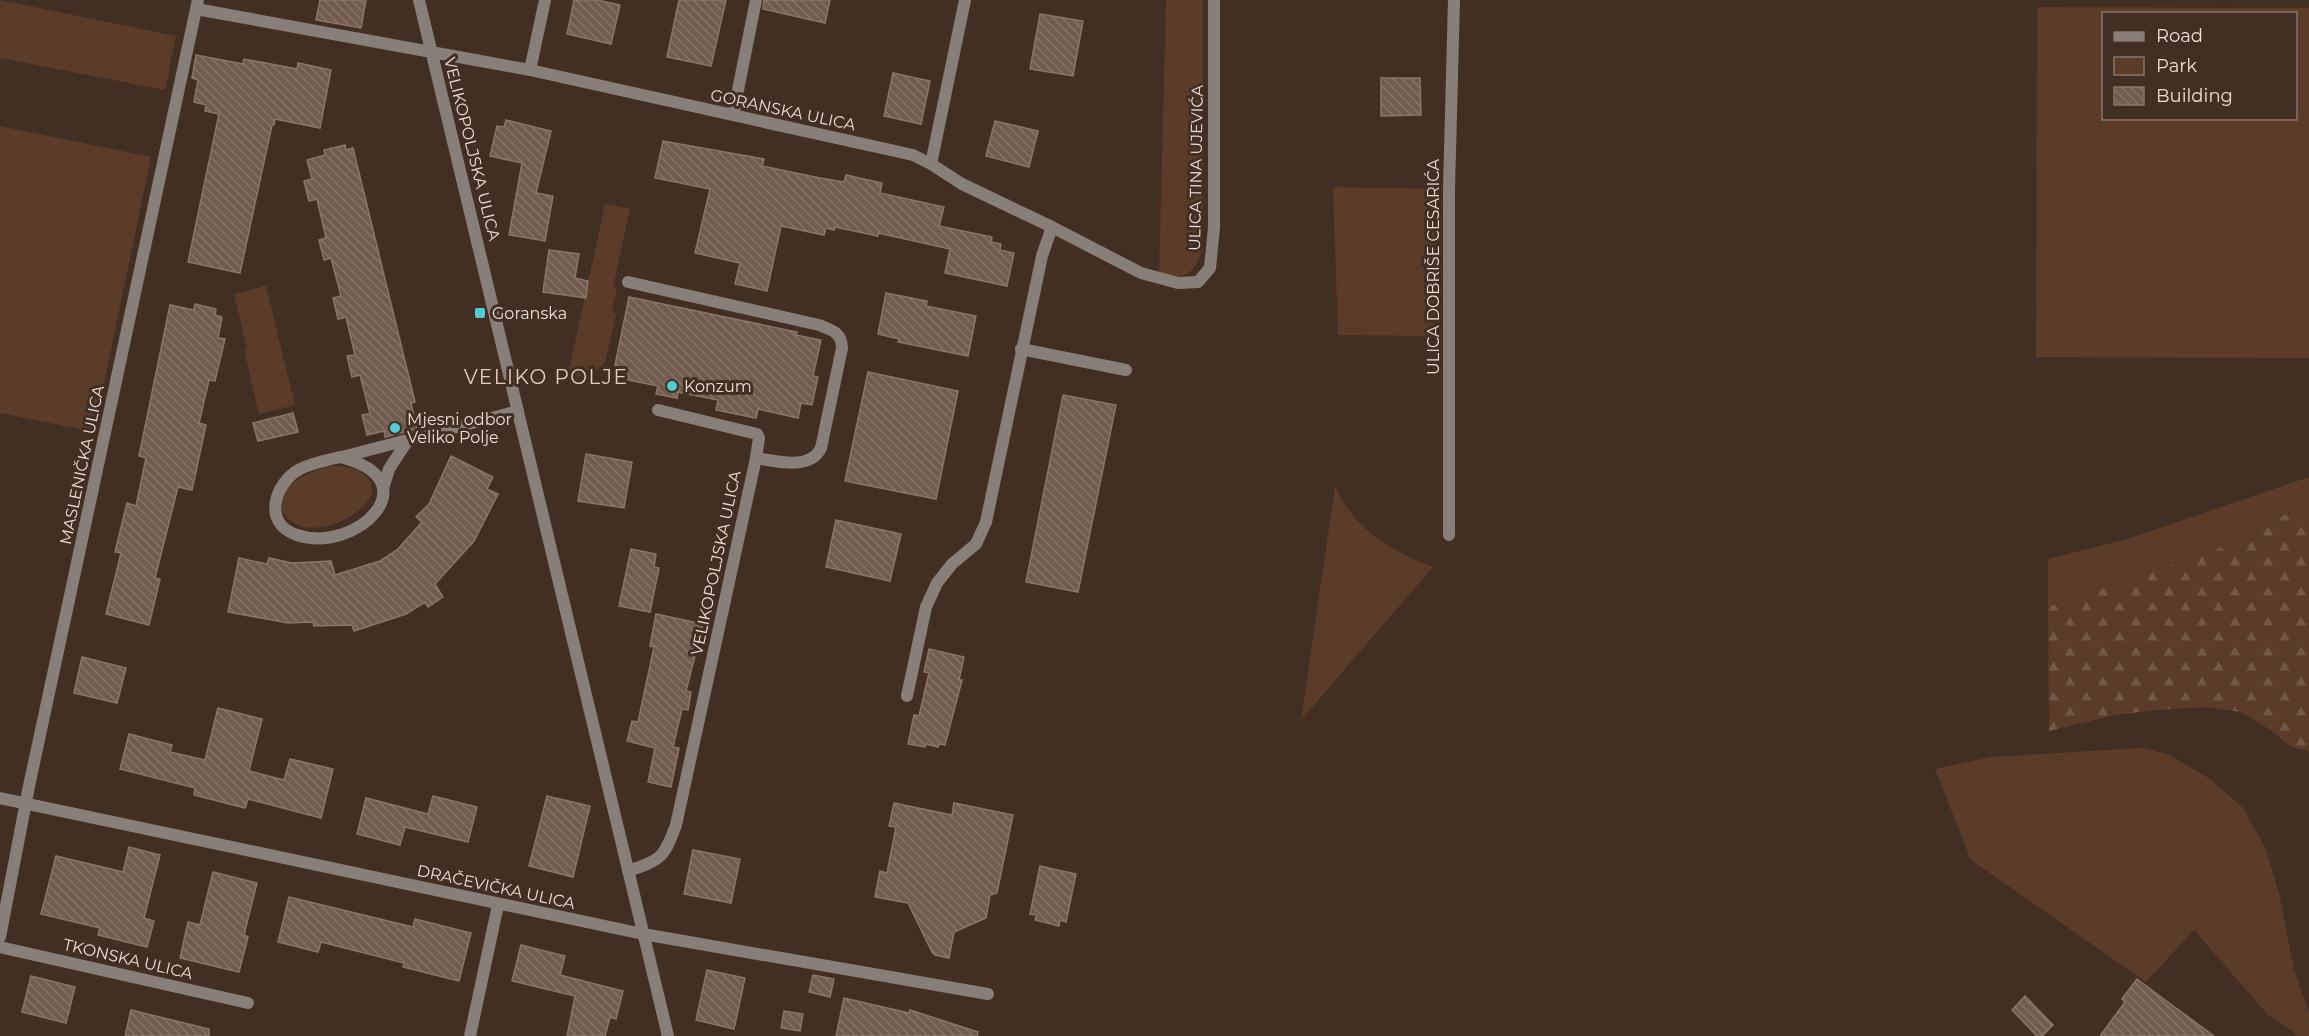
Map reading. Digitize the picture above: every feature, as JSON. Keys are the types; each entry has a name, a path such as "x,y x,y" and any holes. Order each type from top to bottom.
{"street":[{"name":"VELIKOPOLJSKA ULICA","path":"419,0 668,1036"},
{"path":"530,70 545,0"},
{"path":"733,115 756,0"},
{"path":"931,164 965,0"},
{"name":"ULICA TINA UJEVIĆA","path":"1052,227 1141,273 1178,283 1198,282 1210,268 1214,227 1214,0"},
{"name":"ULICA DOBRIŠE CESARIĆA","path":"1449,535 1449,201 1454,0"},
{"name":"GORANSKA ULICA","path":"197,5 431,53 530,70 912,155 962,184 1052,227"},
{"name":"MASLENIČKA ULICA","path":"0,937 26,803 197,5"},
{"path":"907,696 926,607 931,595 952,564 976,544 986,522 1021,349 1042,256 1052,227"},
{"name":"VELIKOPOLJSKA ULICA","path":"628,282 819,325 838,333 842,341 842,348 818,453 807,460 797,462 756,458 676,825 667,849 654,862 628,871"},
{"path":"1021,349 1126,370"},
{"path":"658,410 757,434 759,442 756,458"},
{"path":"408,440 389,469 382,498 374,515 348,532 330,537 310,538 288,532 276,519 274,510 277,494 282,484 300,469 340,457 518,411"},
{"path":"340,457 368,467 377,473 383,489"},
{"name":"DRAČEVIČKA ULICA","path":"0,798 643,934 988,994"},
{"path":"470,1036 498,904"},
{"name":"TKONSKA ULICA","path":"0,947 248,1004"}],"green space":[{"path":"0,0 176,36 165,90 0,58"},
{"path":"1166,0 1203,0 1203,249 1192,270 1183,276 1159,273"},
{"path":"2037,7 2309,8 2309,358 2036,357"},
{"path":"0,126 151,157 94,432 0,413"},
{"path":"1333,187 1438,189 1436,304 1433,336 1338,335"},
{"path":"605,204 630,209 613,287 617,288 612,309 616,315 605,362 595,371 567,380"},
{"path":"266,286 295,405 259,414 234,294"},
{"path":"333,466 355,469 366,476 372,487 372,495 366,504 346,519 321,527 298,525 288,518 282,508 282,499 286,491 303,476"},
{"path":"2309,477 2309,503 2217,549 2048,607 2048,559 2127,539"},
{"path":"1335,486 1347,507 1366,529 1398,551 1433,567 1301,720"},
{"path":"2309,503 2309,751 2291,747 2269,729 2241,712 2207,707 2115,715 2049,731 2048,607 2217,549"},
{"path":"2143,748 2170,755 2210,779 2243,808 2265,847 2279,893 2294,969 2309,1013 2309,1036 2299,1036 2268,1015 2194,930 2146,982 1971,860 1935,769 1991,757"}],"building":[{"path":"320,0 366,0 361,28 316,20"},
{"path":"574,0 597,0 620,5 611,44 567,34"},
{"path":"679,0 726,0 711,66 667,57"},
{"path":"764,0 830,0 825,23 763,9"},
{"path":"1040,14 1083,21 1073,76 1030,69"},
{"path":"196,55 243,64 244,59 297,69 298,63 331,70 320,128 275,119 272,125 240,273 188,262 219,114 205,111 206,105 194,102 198,80 192,78"},
{"path":"893,73 930,81 921,124 884,116"},
{"path":"1381,78 1420,78 1421,115 1381,116"},
{"path":"506,120 551,131 536,193 553,196 545,241 509,235 522,163 490,156 497,126 504,127"},
{"path":"995,121 1038,131 1029,167 986,156"},
{"path":"663,141 764,159 762,166 820,178 844,182 846,175 882,183 880,193 944,207 939,226 992,237 991,242 1001,244 1000,250 1014,253 1007,286 945,273 950,249 878,233 878,236 835,227 834,230 826,228 824,235 781,226 767,291 735,284 740,263 695,253 710,189 655,178"},
{"path":"345,145 346,150 353,148 415,402 411,403 417,429 385,437 384,431 367,435 362,415 370,414 360,375 352,377 347,356 355,355 346,317 338,319 333,298 341,296 331,258 324,260 319,240 326,238 317,199 309,201 304,181 312,179 307,160 325,155 324,150"},
{"path":"549,250 579,254 575,278 588,281 586,298 543,292"},
{"path":"886,293 927,301 926,306 976,316 968,356 898,342 899,339 878,334"},
{"path":"629,297 797,332 796,335 821,340 813,376 818,377 812,405 801,403 798,418 758,409 756,418 716,410 718,400 678,392 677,398 656,394 658,386 618,378 613,375"},
{"path":"195,304 216,309 215,315 222,317 218,338 225,339 215,381 209,380 199,423 206,425 192,490 178,487 155,578 160,579 149,625 106,614 121,553 115,552 127,503 136,506 146,458 139,456 170,305 194,310"},
{"path":"868,372 958,391 936,499 845,481"},
{"path":"1063,395 1116,405 1078,592 1026,582"},
{"path":"293,413 298,432 258,441 253,423"},
{"path":"586,454 632,462 624,508 578,501"},
{"path":"451,456 493,477 487,489 498,494 474,541 435,584 443,597 428,607 425,602 406,614 354,631 352,625 314,626 313,622 288,623 228,612 239,558 267,564 269,558 292,563 331,561 335,575 380,561 397,550 422,522 416,517 429,504"},
{"path":"836,520 901,534 890,581 826,567"},
{"path":"631,549 656,554 654,567 659,568 650,612 619,606"},
{"path":"656,614 703,624 686,691 691,692 688,710 682,709 673,747 679,748 671,787 648,782 655,748 627,741 632,721 638,722 654,647 650,646"},
{"path":"929,649 964,657 959,680 962,680 945,745 939,744 938,747 908,744 914,715 919,716 929,673 924,672"},
{"path":"82,657 126,668 117,703 74,693"},
{"path":"218,708 262,719 249,771 284,780 290,759 333,769 321,818 248,799 245,808 194,795 195,788 120,769 129,734 172,745 170,752 205,760"},
{"path":"433,796 477,807 468,842 405,827 400,845 357,834 366,798 428,814"},
{"path":"547,796 590,806 573,877 529,866"},
{"path":"894,803 952,815 954,803 1013,815 997,893 990,895 986,918 954,932 949,958 935,955 932,952 908,903 875,897 880,871 887,873 896,827 889,826"},
{"path":"129,847 160,855 144,918 154,921 147,947 98,935 100,928 41,914 56,856 123,872"},
{"path":"693,850 740,859 731,903 684,894"},
{"path":"1040,866 1076,874 1066,922 1060,920 1059,926 1035,920 1037,915 1030,914"},
{"path":"213,872 257,883 244,935 248,937 239,972 180,958 188,922 200,925"},
{"path":"289,897 413,927 415,919 471,933 459,981 403,967 404,963 321,942 318,952 278,942"},
{"path":"521,945 565,956 560,975 623,991 616,1019 610,1017 605,1036 567,1036 575,996 512,981"},
{"path":"707,970 745,978 734,1029 696,1020"},
{"path":"813,975 834,979 830,997 809,992"},
{"path":"31,976 75,987 66,1023 22,1012"},
{"path":"2137,979 2214,1036 2100,1036 2125,1002 2122,999"},
{"path":"2025,996 2053,1025 2042,1036 2037,1036 2012,1010"},
{"path":"844,998 909,1013 910,1010 978,1032 977,1036 836,1036"},
{"path":"131,1010 209,1029 209,1036 125,1036"},
{"path":"784,1011 803,1014 800,1031 781,1028"}],"place":[{"name":"Goranska","path":"480,313"},
{"name":"Konzum","path":"672,386"},
{"name":"Mjesni odbor Veliko Polje","path":"395,428"}],"district":[{"name":"VELIKO POLJE","path":"546,377"}]}
